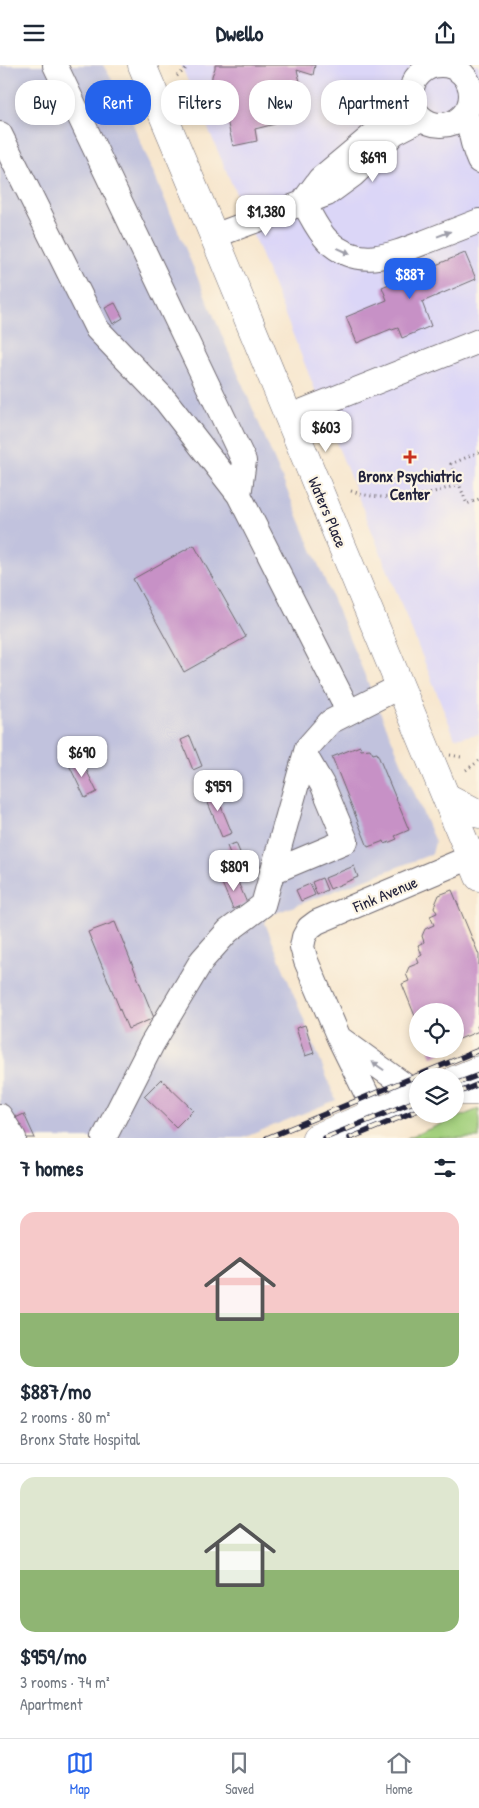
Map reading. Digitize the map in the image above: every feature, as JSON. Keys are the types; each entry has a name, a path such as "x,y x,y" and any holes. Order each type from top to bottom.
{"main road":[{"name":"Waters Place","path":"146,67 288,417 476,862"},
{"path":"447,797 479,814"},
{"path":"464,1076 479,1070"},
{"path":"464,1091 479,1091"},
{"path":"316,1138 409,1099"}],"street":[{"path":"55,65 244,461 239,495"},
{"path":"303,201 320,179 374,135 400,110 412,78 424,69 437,65 454,68 467,80 471,97 466,114 476,156"},
{"path":"412,78 412,107 431,122 448,129 476,156"},
{"path":"214,236 303,201 327,194 374,156 394,133 431,122 452,124 466,114"},
{"path":"0,134 97,329 166,401 239,495 349,713"},
{"path":"303,201 322,233 332,244 344,252 369,259 391,255 479,221"},
{"path":"288,417 479,341"},
{"path":"104,1138 152,1044 202,960 228,931 264,905 307,748 330,722 401,686"},
{"path":"272,872 346,841 323,786 305,755"},
{"name":"Fink Avenue","path":"339,1038 306,961 302,947 304,937 309,928 317,922 476,862"},
{"path":"339,1038 409,1089"},
{"path":"339,1038 376,1113"},
{"path":"0,1115 14,1138"}],"path":[{"path":"177,76 182,73 187,65"},
{"path":"479,452 451,464 467,503 479,499"},
{"path":"351,491 381,497 395,497 432,493 459,483"},
{"path":"466,769 479,761"}],"shaded area":[{"path":"0,65 103,65 112,80 85,80 85,125 133,125 435,842 432,854 268,916 265,923 336,1100 243,1138 0,1138"},
{"name":"Bronx Psychiatric Center","path":"181,65 479,65 479,734 455,738 240,203 207,125 239,125 239,80 187,80"}],"green space":[{"path":"479,1109 479,1138 407,1138 444,1123 464,1123 464,1115"}],"building":[{"path":"215,65 315,65 313,75 297,70 300,80 249,80 249,125 271,125 255,129 257,141 233,146 228,125 239,125 239,80 212,80"},
{"path":"465,253 476,279 422,302 431,326 402,338 398,328 391,329 357,343 346,317 387,300 382,287"},
{"path":"115,303 123,318 113,324 105,308"},
{"path":"194,545 246,637 184,672 133,579"},
{"path":"190,736 202,766 193,770 181,740"},
{"path":"360,746 361,750 370,749 373,754 377,753 409,830 395,836 397,839 385,844 384,841 368,847 332,757"},
{"path":"80,757 97,792 85,798 68,763"},
{"path":"213,787 232,833 222,837 203,791"},
{"path":"236,843 249,874 240,878 227,846"},
{"path":"354,866 358,877 330,889 325,878"},
{"path":"235,875 247,903 233,909 221,881"},
{"path":"322,878 327,890 317,895 312,882"},
{"path":"310,884 315,895 301,901 296,890"},
{"path":"452,890 479,955 479,1025 477,1026 479,1031 464,1037 464,1003 410,1003 402,984 409,981 406,974 409,967 419,963 417,958 422,955 418,945 424,942 422,936 425,929 434,925 430,916 437,913 434,907 439,895"},
{"path":"115,922 154,1018 128,1029 88,932"},
{"path":"305,1025 314,1053 305,1056 296,1028"},
{"path":"161,1079 193,1110 176,1127 144,1096"},
{"path":"24,1114 35,1138 19,1138 11,1120"}],"railway":[{"path":"267,1138 479,1050"},
{"path":"464,1081 479,1075"},
{"path":"464,1090 479,1084"},
{"path":"325,1138 409,1104"},
{"path":"350,1138 409,1114"}],"place":[{"name":"Bronx Psychiatric Center","path":"410,457"}]}
